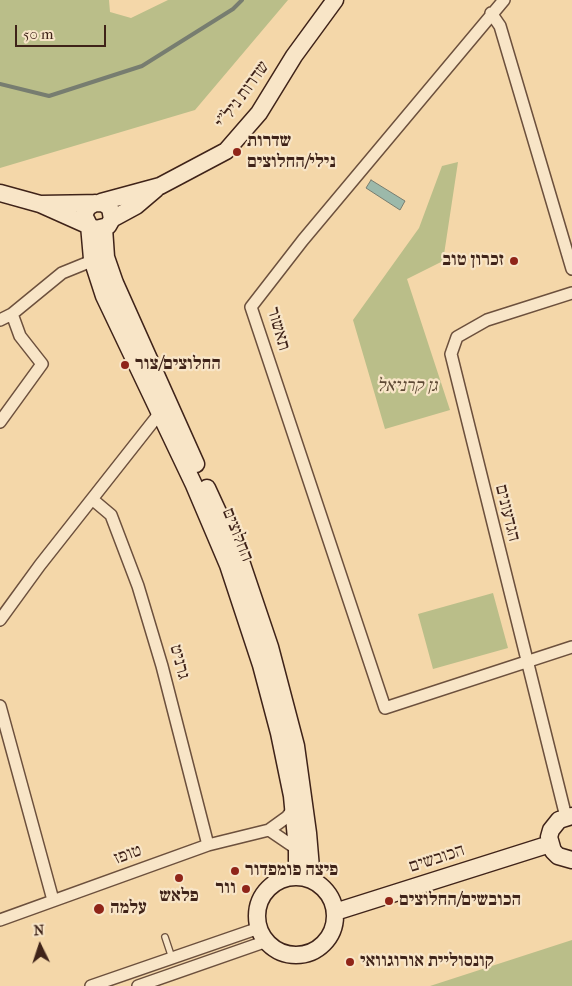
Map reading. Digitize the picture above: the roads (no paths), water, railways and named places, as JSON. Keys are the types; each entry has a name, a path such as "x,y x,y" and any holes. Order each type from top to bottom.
{"street":[{"name":"שדרות ניל\"י","path":"0,193 102,224 136,206 160,186 226,151 259,113 294,56 335,0"},
{"name":"תאשור","path":"504,0 491,13 303,240 250,307 385,708 526,662"},
{"path":"491,13 500,26 572,269"},
{"name":"שדרות ניל\"י","path":"40,204 98,202 160,186"},
{"path":"98,202 110,208 102,224"},
{"name":"החלוצים","path":"98,202 88,207 84,214 102,224 99,258 111,311 194,485 246,613 279,733 293,809 297,849 304,878"},
{"path":"0,320 12,314 62,273 99,258"},
{"name":"החלוצים","path":"99,258 126,312 242,564 270,646 296,746 308,833 304,878"},
{"name":"הגדעונים","path":"569,817 526,662 451,354 456,337 488,320 572,293"},
{"path":"0,422 42,364 20,336 12,314"},
{"path":"0,620 159,414"},
{"name":"גרניט","path":"92,499 111,514 138,586 162,666 208,845"},
{"path":"526,662 572,647"},
{"path":"0,706 53,900"},
{"name":"טופז","path":"0,920 208,845 269,830 287,818 293,809"},
{"path":"569,817 559,820 551,830 550,844 558,856 572,860"},
{"path":"269,830 297,849"},
{"name":"הכובשים","path":"335,912 550,844"},
{"path":"304,878 322,886 329,894 335,912 335,924 331,934 324,943 305,954 280,951 263,934 258,911 265,893 280,880 304,878"},
{"path":"91,986 172,958 263,934"},
{"path":"138,986 263,934"}],"lane":[{"path":"165,937 172,958"}],"waterway":[{"path":"0,84 49,96 142,66 233,9 242,0"}],"place":[{"name":"שדרות נילי/החלוצים","path":"237,152"},
{"name":"זכרון טוב","path":"514,261"},
{"name":"החלוצים/צור","path":"125,365"},
{"name":"פיצה פומפדור","path":"235,871"},
{"name":"פלאש","path":"179,878"},
{"name":"וור","path":"246,889"},
{"name":"הכובשים/החלוצים","path":"389,901"},
{"name":"עלמה","path":"99,909"},
{"name":"קונסוליית אורוגוואי","path":"350,962"}],"park label":[{"name":"גן קרניאל","path":"407,387"}]}
